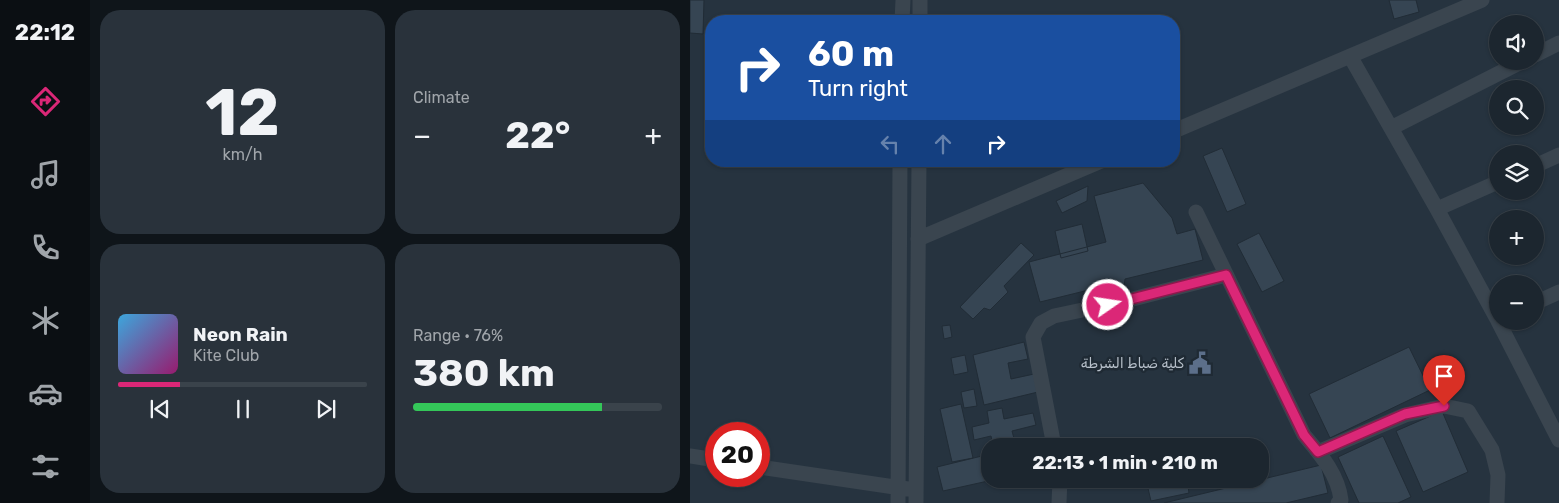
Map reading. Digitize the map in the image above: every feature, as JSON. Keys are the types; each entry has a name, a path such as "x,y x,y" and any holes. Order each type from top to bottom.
{"street":[{"path":"902,15 903,0"},
{"path":"920,0 920,15"},
{"path":"1180,128 1482,0"},
{"path":"1544,50 1559,43"},
{"path":"1350,56 1489,304"},
{"path":"1391,128 1505,70"},
{"path":"1544,162 1559,155"},
{"path":"898,495 900,167"},
{"path":"770,469 898,495 916,496 919,167"},
{"path":"918,239 1088,167"},
{"path":"1437,209 1489,186"},
{"path":"1196,212 1304,435 1328,465 1340,487 1341,500 1338,503"},
{"path":"1052,438 1033,336 1041,323 1054,316 1125,301 1226,275"},
{"path":"1544,299 1559,292"},
{"path":"1503,330 1559,440"},
{"path":"1318,452 1405,414 1444,406 1468,411 1492,450 1498,475 1497,503"},
{"path":"690,456 705,458"},
{"path":"1059,503 1060,488"}],"building":[{"path":"690,0 704,0 703,34 690,33"},
{"path":"1389,0 1416,0 1419,12 1394,19"},
{"path":"1222,148 1246,204 1227,212 1203,156"},
{"path":"1143,183 1172,218 1177,234 1195,229 1203,260 1125,279 1124,287 1107,292 1105,286 1040,302 1029,262 1106,242 1094,196"},
{"path":"1088,186 1087,201 1062,213 1056,201"},
{"path":"1082,224 1088,251 1061,258 1055,231"},
{"path":"1259,233 1284,281 1262,292 1237,244"},
{"path":"1021,243 1034,255 1004,286 1008,292 990,310 984,308 973,319 960,307"},
{"path":"950,325 952,337 944,339 942,326"},
{"path":"1024,342 1028,359 1008,363 1011,379 1034,374 1038,392 984,405 973,355"},
{"path":"1409,347 1430,390 1330,438 1309,394"},
{"path":"965,355 968,372 954,375 951,358"},
{"path":"974,389 977,406 964,408 961,392"},
{"path":"961,404 973,458 952,462 940,409"},
{"path":"1002,408 1004,419 1033,413 1036,425 1012,431 1014,438 991,438 991,436 974,440 972,427 989,423 987,411"},
{"path":"1442,411 1468,472 1423,492 1396,431"},
{"path":"1383,436 1411,497 1398,503 1359,503 1338,457"},
{"path":"981,456 981,483 943,491 937,467"},
{"path":"1321,465 1328,493 1286,503 1164,503 1226,488 1269,488 1269,478"},
{"path":"1148,488 1188,488 1189,493 1151,501"}],"place":[{"name":"كلية ضباط الشرطة","path":"1200,363"}],"route":[{"path":"1108,305 1226,275 1304,435 1318,452 1405,414 1444,406"}]}
